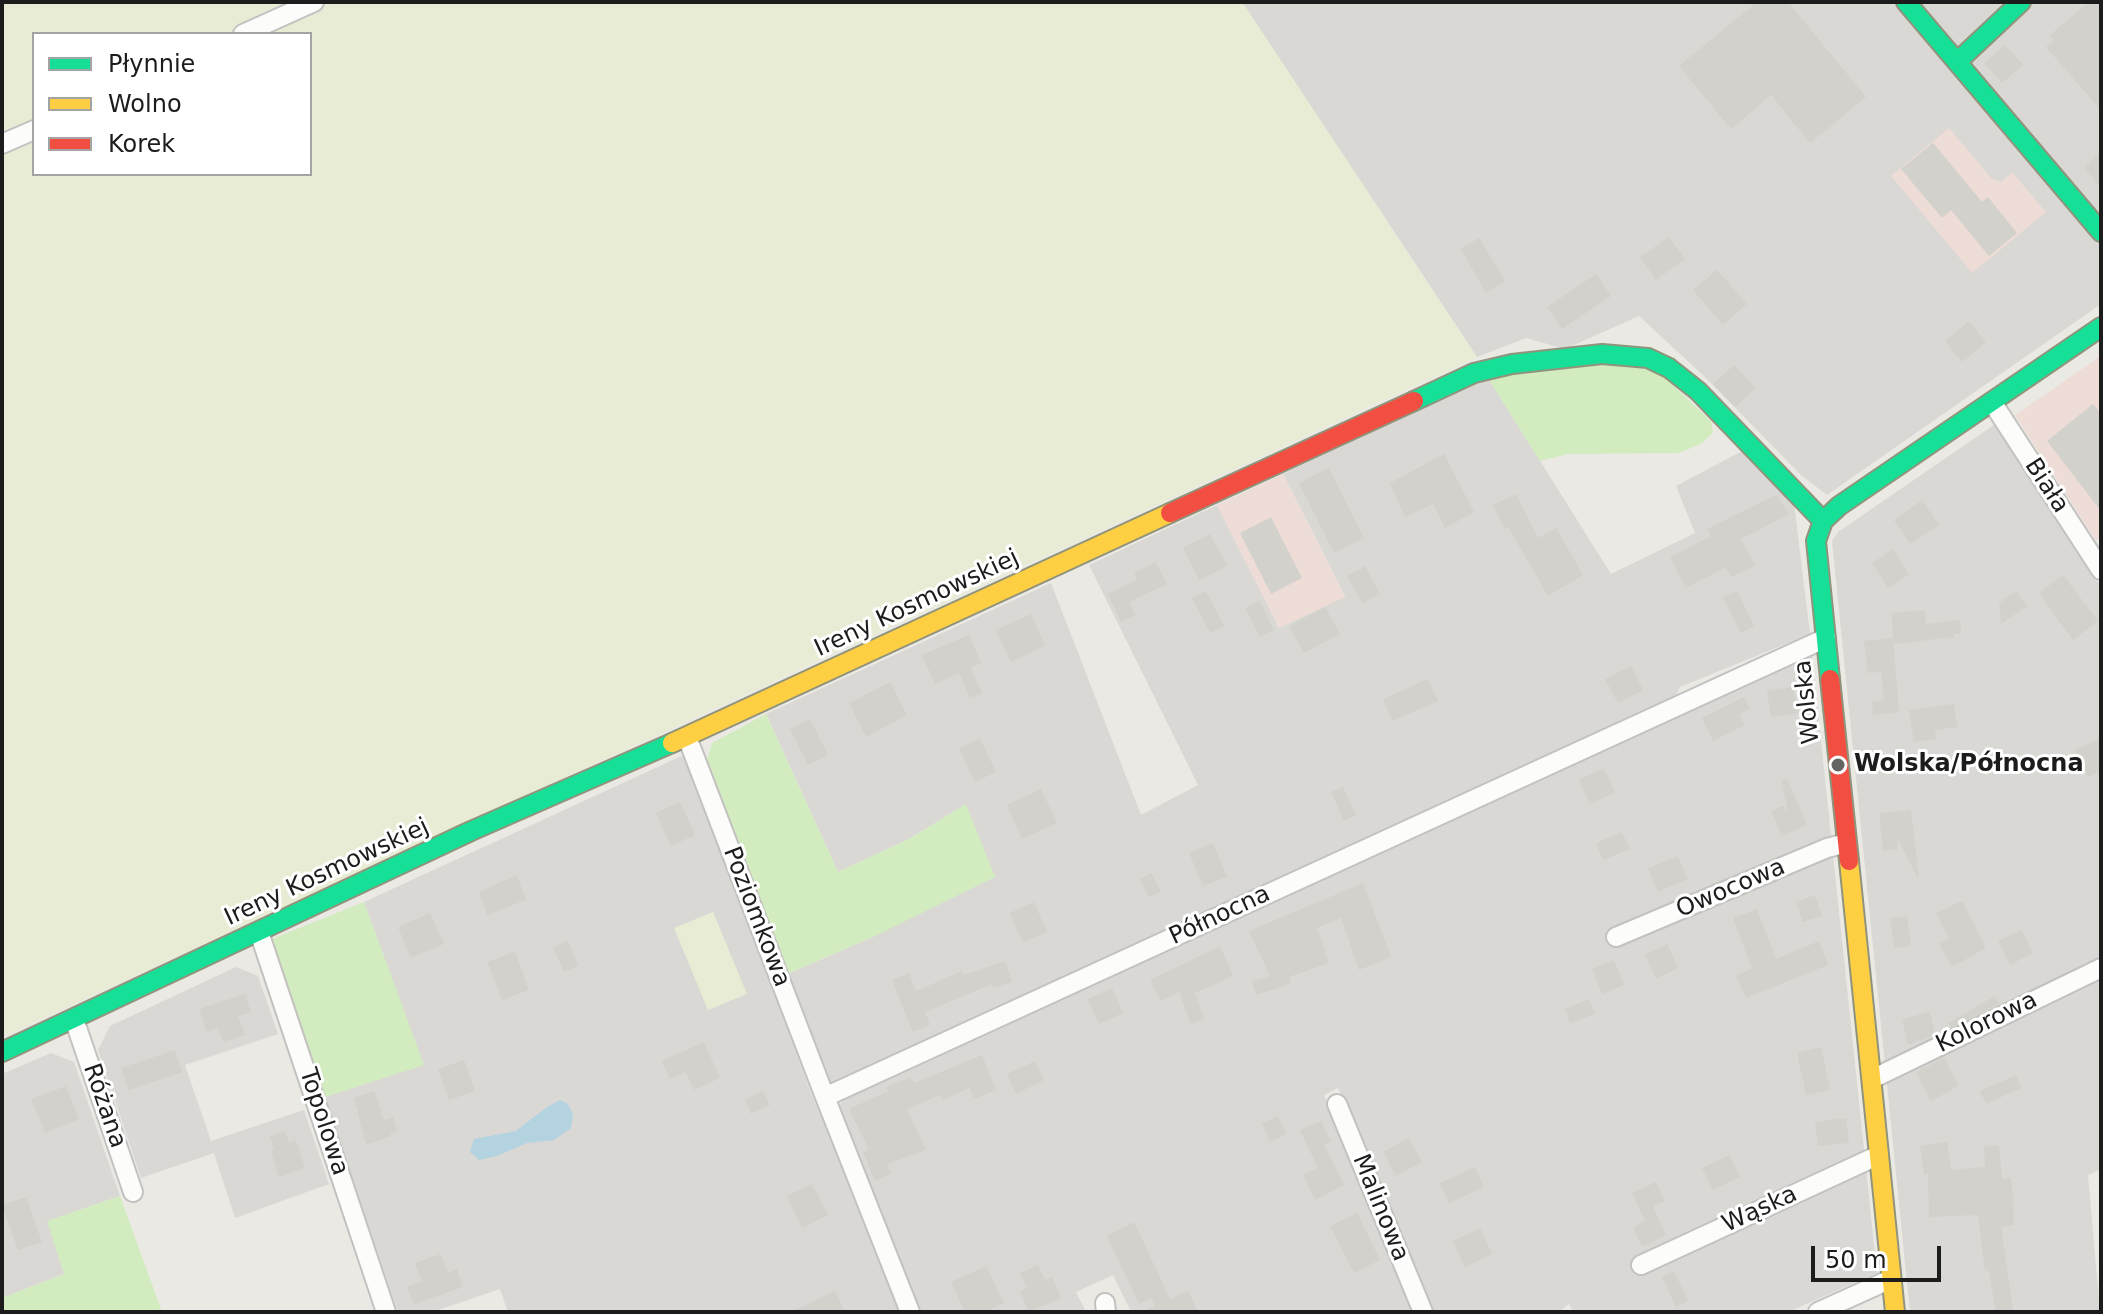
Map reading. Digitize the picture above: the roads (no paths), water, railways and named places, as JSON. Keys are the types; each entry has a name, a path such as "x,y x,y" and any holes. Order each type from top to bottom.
{"street":[{"path":"247,32 314,2"},
{"path":"1906,2 2101,232"},
{"path":"1957,62 2021,2"},
{"path":"2,144 32,131"},
{"path":"1823,521 1839,506 2101,327"},
{"name":"Ireny Kosmowskiej","path":"2,1052 471,831 687,737 1460,377 1512,364 1602,354 1648,358 1669,368 1698,391 1823,521"},
{"name":"Biała","path":"1992,402 2101,570"},
{"name":"Wolska","path":"1823,521 1816,541 1895,1312"},
{"name":"Północna","path":"825,1097 1826,638"},
{"name":"Poziomkowa","path":"687,737 825,1097"},
{"name":"Owocowa","path":"1616,937 1833,846 1847,843"},
{"name":"Topolowa","path":"259,932 386,1312"},
{"name":"Kolorowa","path":"1872,1079 2101,968"},
{"name":"Różana","path":"74,1019 133,1192"},
{"path":"825,1097 910,1312"},
{"name":"Malinowa","path":"1337,1104 1423,1312"},
{"name":"Wąska","path":"1641,1265 1879,1155"},
{"path":"1818,1312 1891,1279"}],"water":[{"path":"560,1100 568,1104 573,1115 571,1128 554,1140 527,1143 479,1160 470,1152 474,1139 516,1131"}],"place":[{"name":"Wolska/Północna","path":"1838,765"}]}
